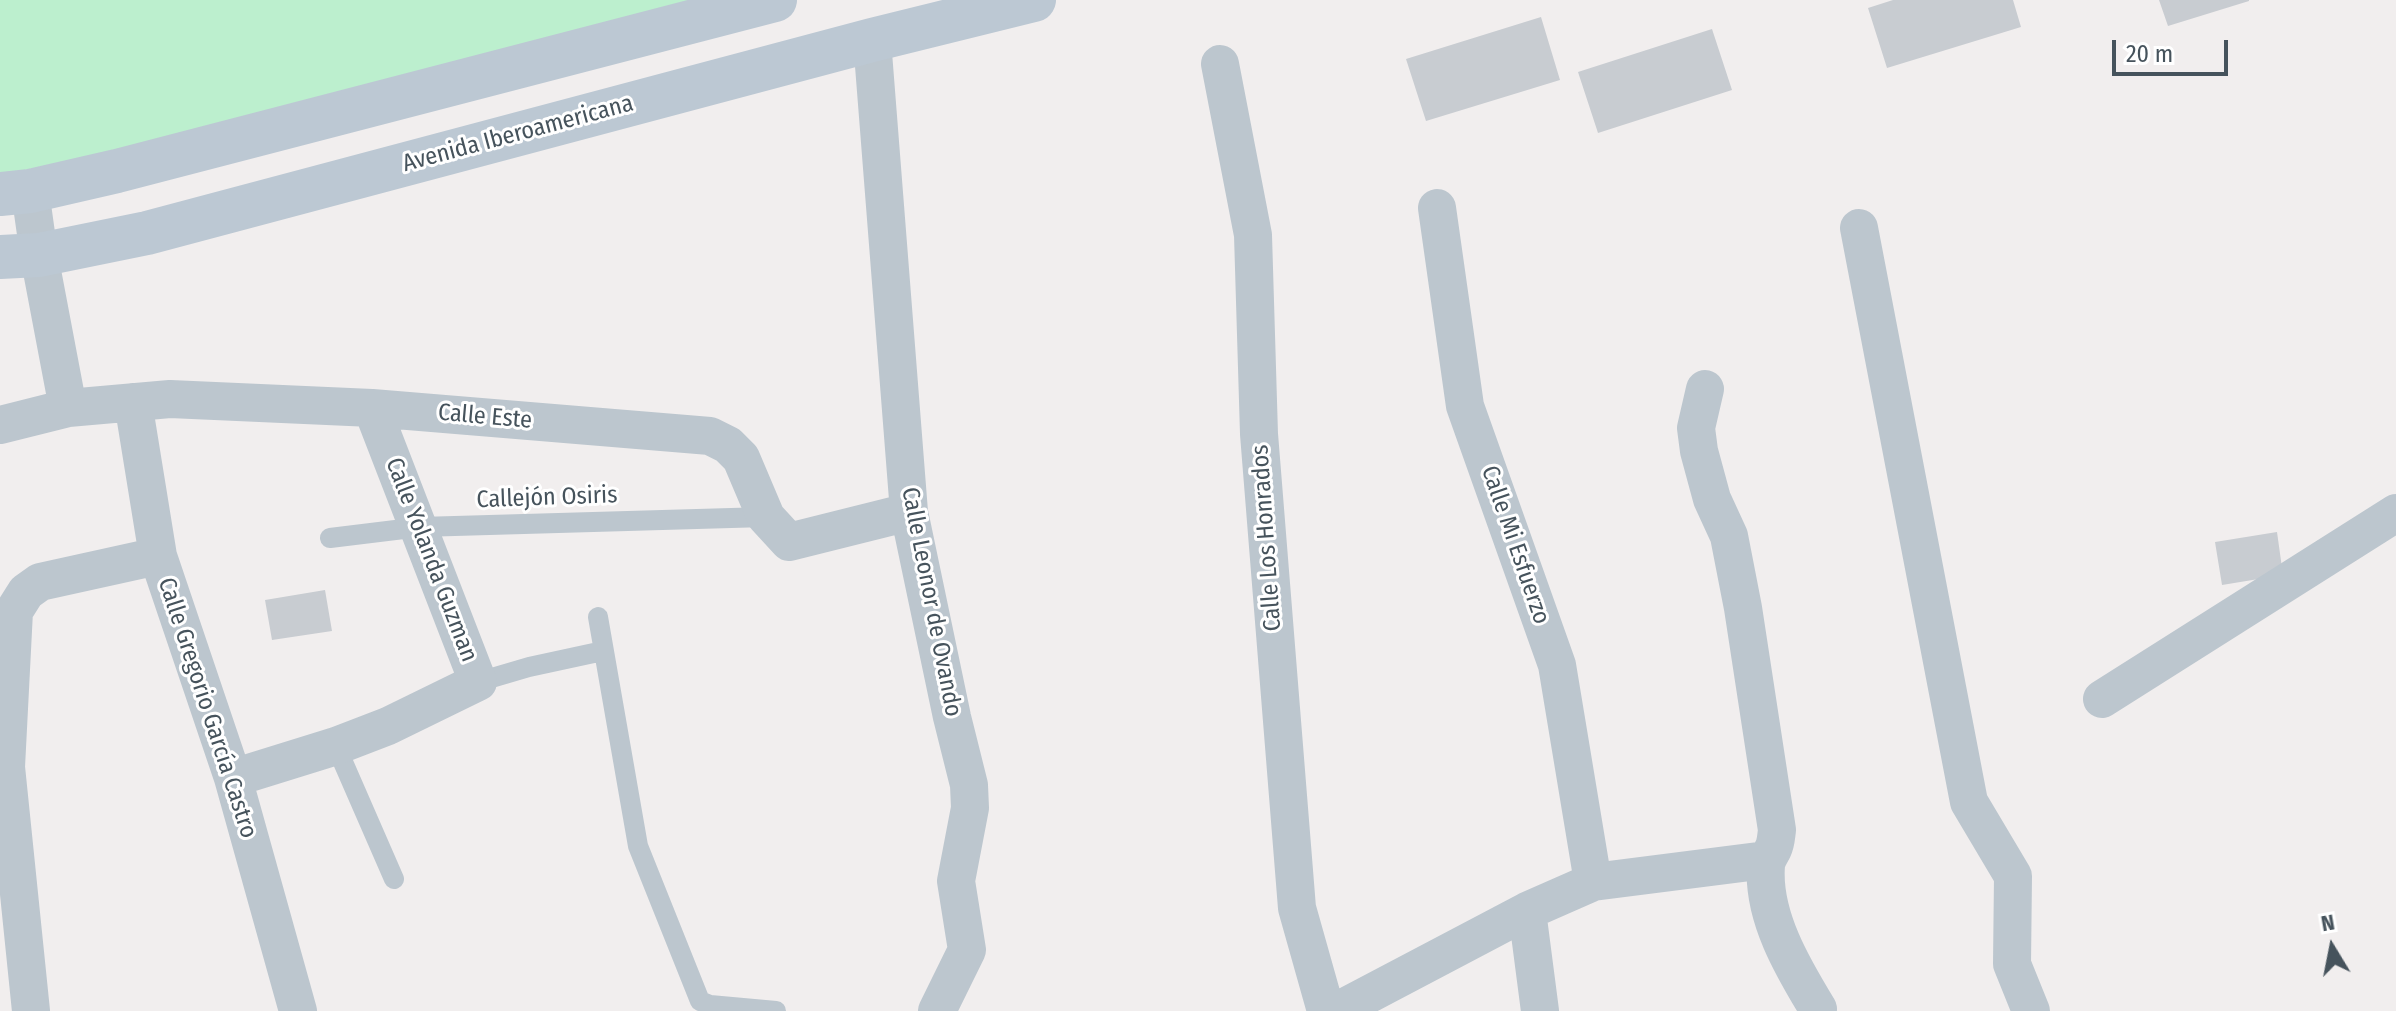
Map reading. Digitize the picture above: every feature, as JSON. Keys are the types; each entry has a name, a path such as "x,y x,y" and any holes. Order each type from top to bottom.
{"street":[{"path":"68,408 19,256 15,193 117,171 775,0"},
{"name":"Avenida Iberoamericana","path":"19,256 147,233 872,40 1034,0"},
{"name":"Calle Leonor de Ovando","path":"872,40 909,512 970,796 956,881 967,950 937,1011"},
{"name":"Calle Los Honrados","path":"1220,64 1253,235 1259,434 1297,908 1326,1011"},
{"name":"Calle Mi Esfuerzo","path":"1437,208 1465,406 1557,665 1593,882"},
{"path":"1859,228 1969,802 2013,876 2012,964 2031,1011"},
{"path":"1705,389 1696,428 1699,451 1712,499 1729,536 1777,830 1775,846 1766,860 1766,885 1775,920 1794,970 1818,1009"},
{"name":"Calle Este","path":"0,425 68,408 170,399 372,408 710,436 728,445 741,458 766,517 789,542 909,512"},
{"name":"Calle Gregorio García Castro","path":"133,402 158,556 233,778 298,1011"},
{"name":"Calle Yolanda Guzman","path":"372,408 478,682"},
{"path":"2102,699 2396,513"},
{"path":"31,1011 6,767 14,611 26,592 40,582 158,556"},
{"path":"233,778 336,746 388,726 478,682"},
{"path":"1337,1011 1527,911 1593,882 1766,860"},
{"path":"1527,911 1540,1011"}],"lane":[{"name":"Callejón Osiris","path":"330,538 420,527 766,517"},
{"path":"598,617 638,846 700,1001 710,1005 776,1011"},
{"name":"Calle Yolanda Guzman","path":"478,682 603,651"},
{"path":"336,746 394,879"}],"green space":[{"path":"0,0 698,0 128,149 0,175"}],"building":[{"path":"1893,0 2013,0 2021,27 1887,68 1868,8"},
{"path":"2159,0 2249,0 2249,1 2168,26"},
{"path":"1541,17 1560,80 1426,121 1406,59"},
{"path":"1712,29 1732,90 1598,133 1578,72"},
{"path":"2277,532 2283,575 2222,585 2215,542"},
{"path":"325,590 332,631 272,640 265,600"}]}
